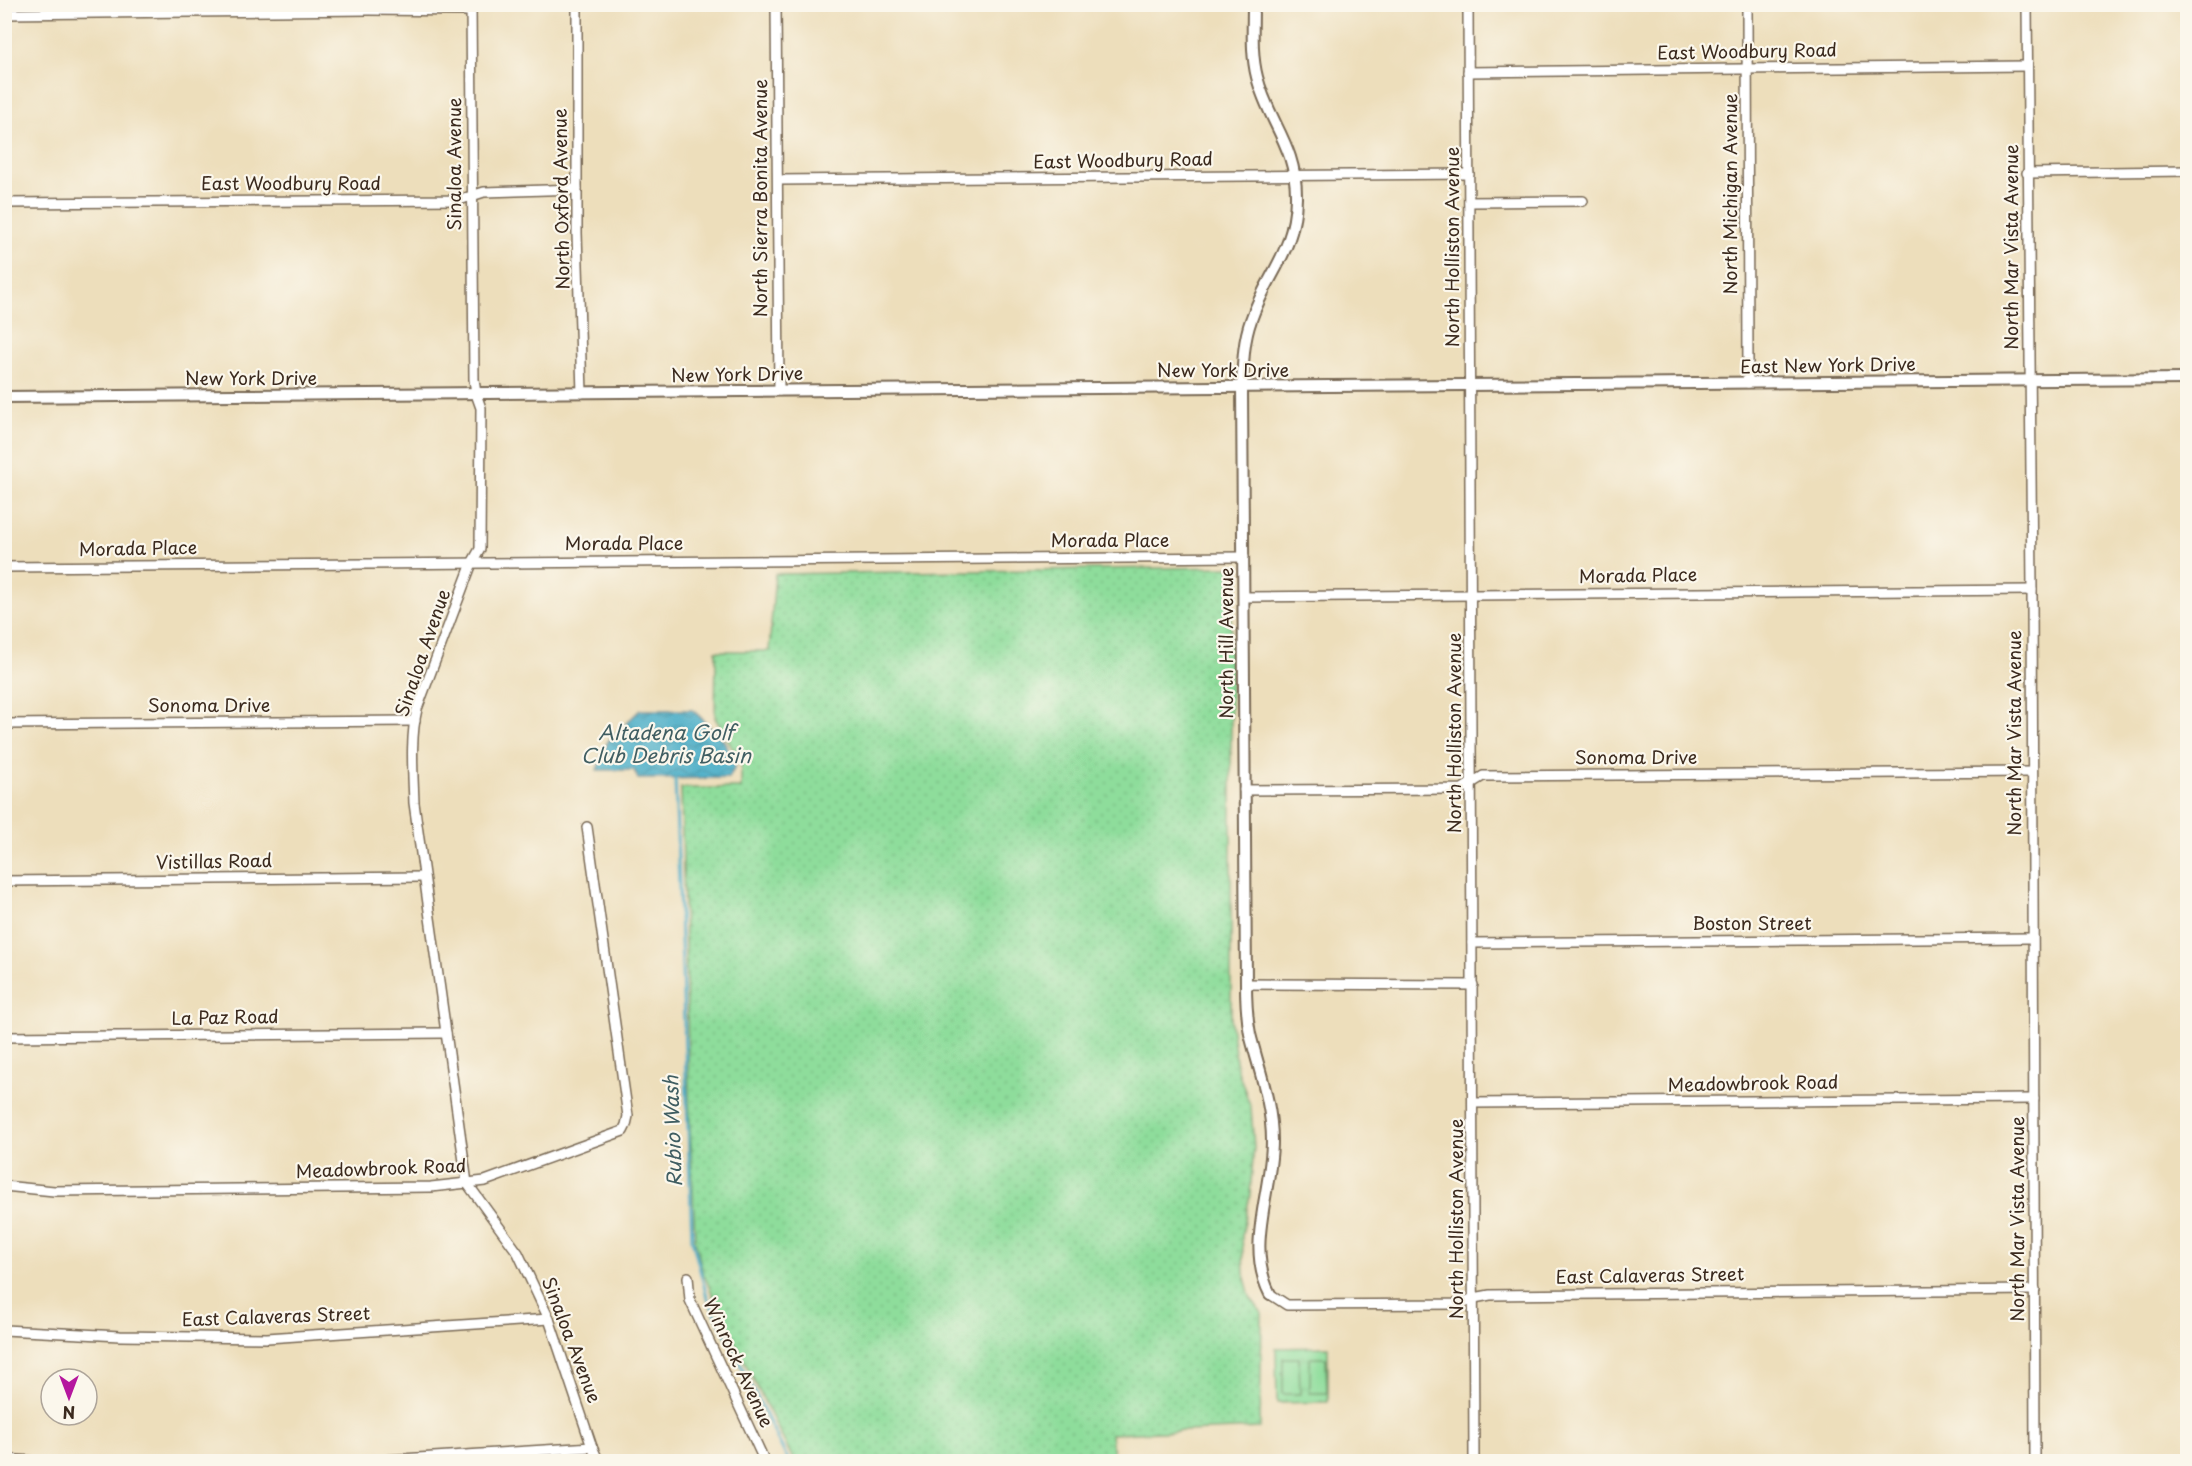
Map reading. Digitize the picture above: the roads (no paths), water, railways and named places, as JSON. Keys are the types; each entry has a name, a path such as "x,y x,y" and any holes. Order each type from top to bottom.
{"street":[{"name":"North Oxford Avenue","path":"577,4 577,189 582,393"},
{"name":"North Sierra Bonita Avenue","path":"776,4 777,290 780,391"},
{"name":"North Hill Avenue","path":"1253,4 1253,52 1257,76 1263,97 1282,135 1294,175 1295,219 1289,242 1251,320 1244,352 1242,388 1246,984 1250,1033 1264,1080 1271,1121 1271,1163 1262,1214 1260,1245 1261,1269 1270,1294"},
{"name":"North Holliston Avenue","path":"1468,4 1474,1461"},
{"name":"North Michigan Avenue","path":"1747,4 1748,383"},
{"name":"North Mar Vista Avenue","path":"2027,4 2035,1461"},
{"path":"4,14 471,8"},
{"name":"Sinaloa Avenue","path":"471,8 476,394 481,408 480,549 472,563 414,721 412,771 423,877 467,1183 518,1252 549,1319 592,1447 599,1461"},
{"name":"East Woodbury Road","path":"1468,72 2027,66"},
{"path":"2027,173 2187,171"},
{"name":"East Woodbury Road","path":"778,180 1469,174"},
{"name":"East Woodbury Road","path":"4,203 459,200 484,192 577,189"},
{"path":"1470,202 1583,201"},
{"name":"East New York Drive","path":"1470,386 2187,379"},
{"name":"New York Drive","path":"4,397 1470,386"},
{"name":"Morada Place","path":"4,567 1244,556"},
{"name":"Morada Place","path":"1244,597 2032,590"},
{"name":"Sonoma Drive","path":"4,724 414,721"},
{"name":"Sonoma Drive","path":"1244,790 1462,789 1483,776 2032,772"},
{"name":"Meadowbrook Road","path":"4,1186 54,1191 431,1187 485,1181 623,1131 628,1116 587,827"},
{"name":"Vistillas Road","path":"4,881 423,877"},
{"name":"Boston Street","path":"1472,943 2032,938"},
{"path":"1246,984 1473,985"},
{"name":"La Paz Road","path":"4,1037 446,1033"},
{"name":"Meadowbrook Road","path":"1473,1103 2034,1099"},
{"name":"Winrock Avenue","path":"688,1276 690,1300 765,1461"},
{"name":"East Calaveras Street","path":"1270,1294 1287,1305 1460,1304 1490,1295 2035,1290"},
{"name":"East Calaveras Street","path":"4,1330 120,1336 267,1338 549,1319"},
{"path":"354,1461 592,1447"},
{"path":"4,1459 47,1461"}],"water":[{"name":"Altadena Golf Club Debris Basin","path":"640,710 693,710 724,741 735,767 729,778 638,779 634,770 597,770 608,741"}],"waterway":[{"name":"Rubio Wash","path":"675,779 692,1239 707,1297 789,1462"}]}
